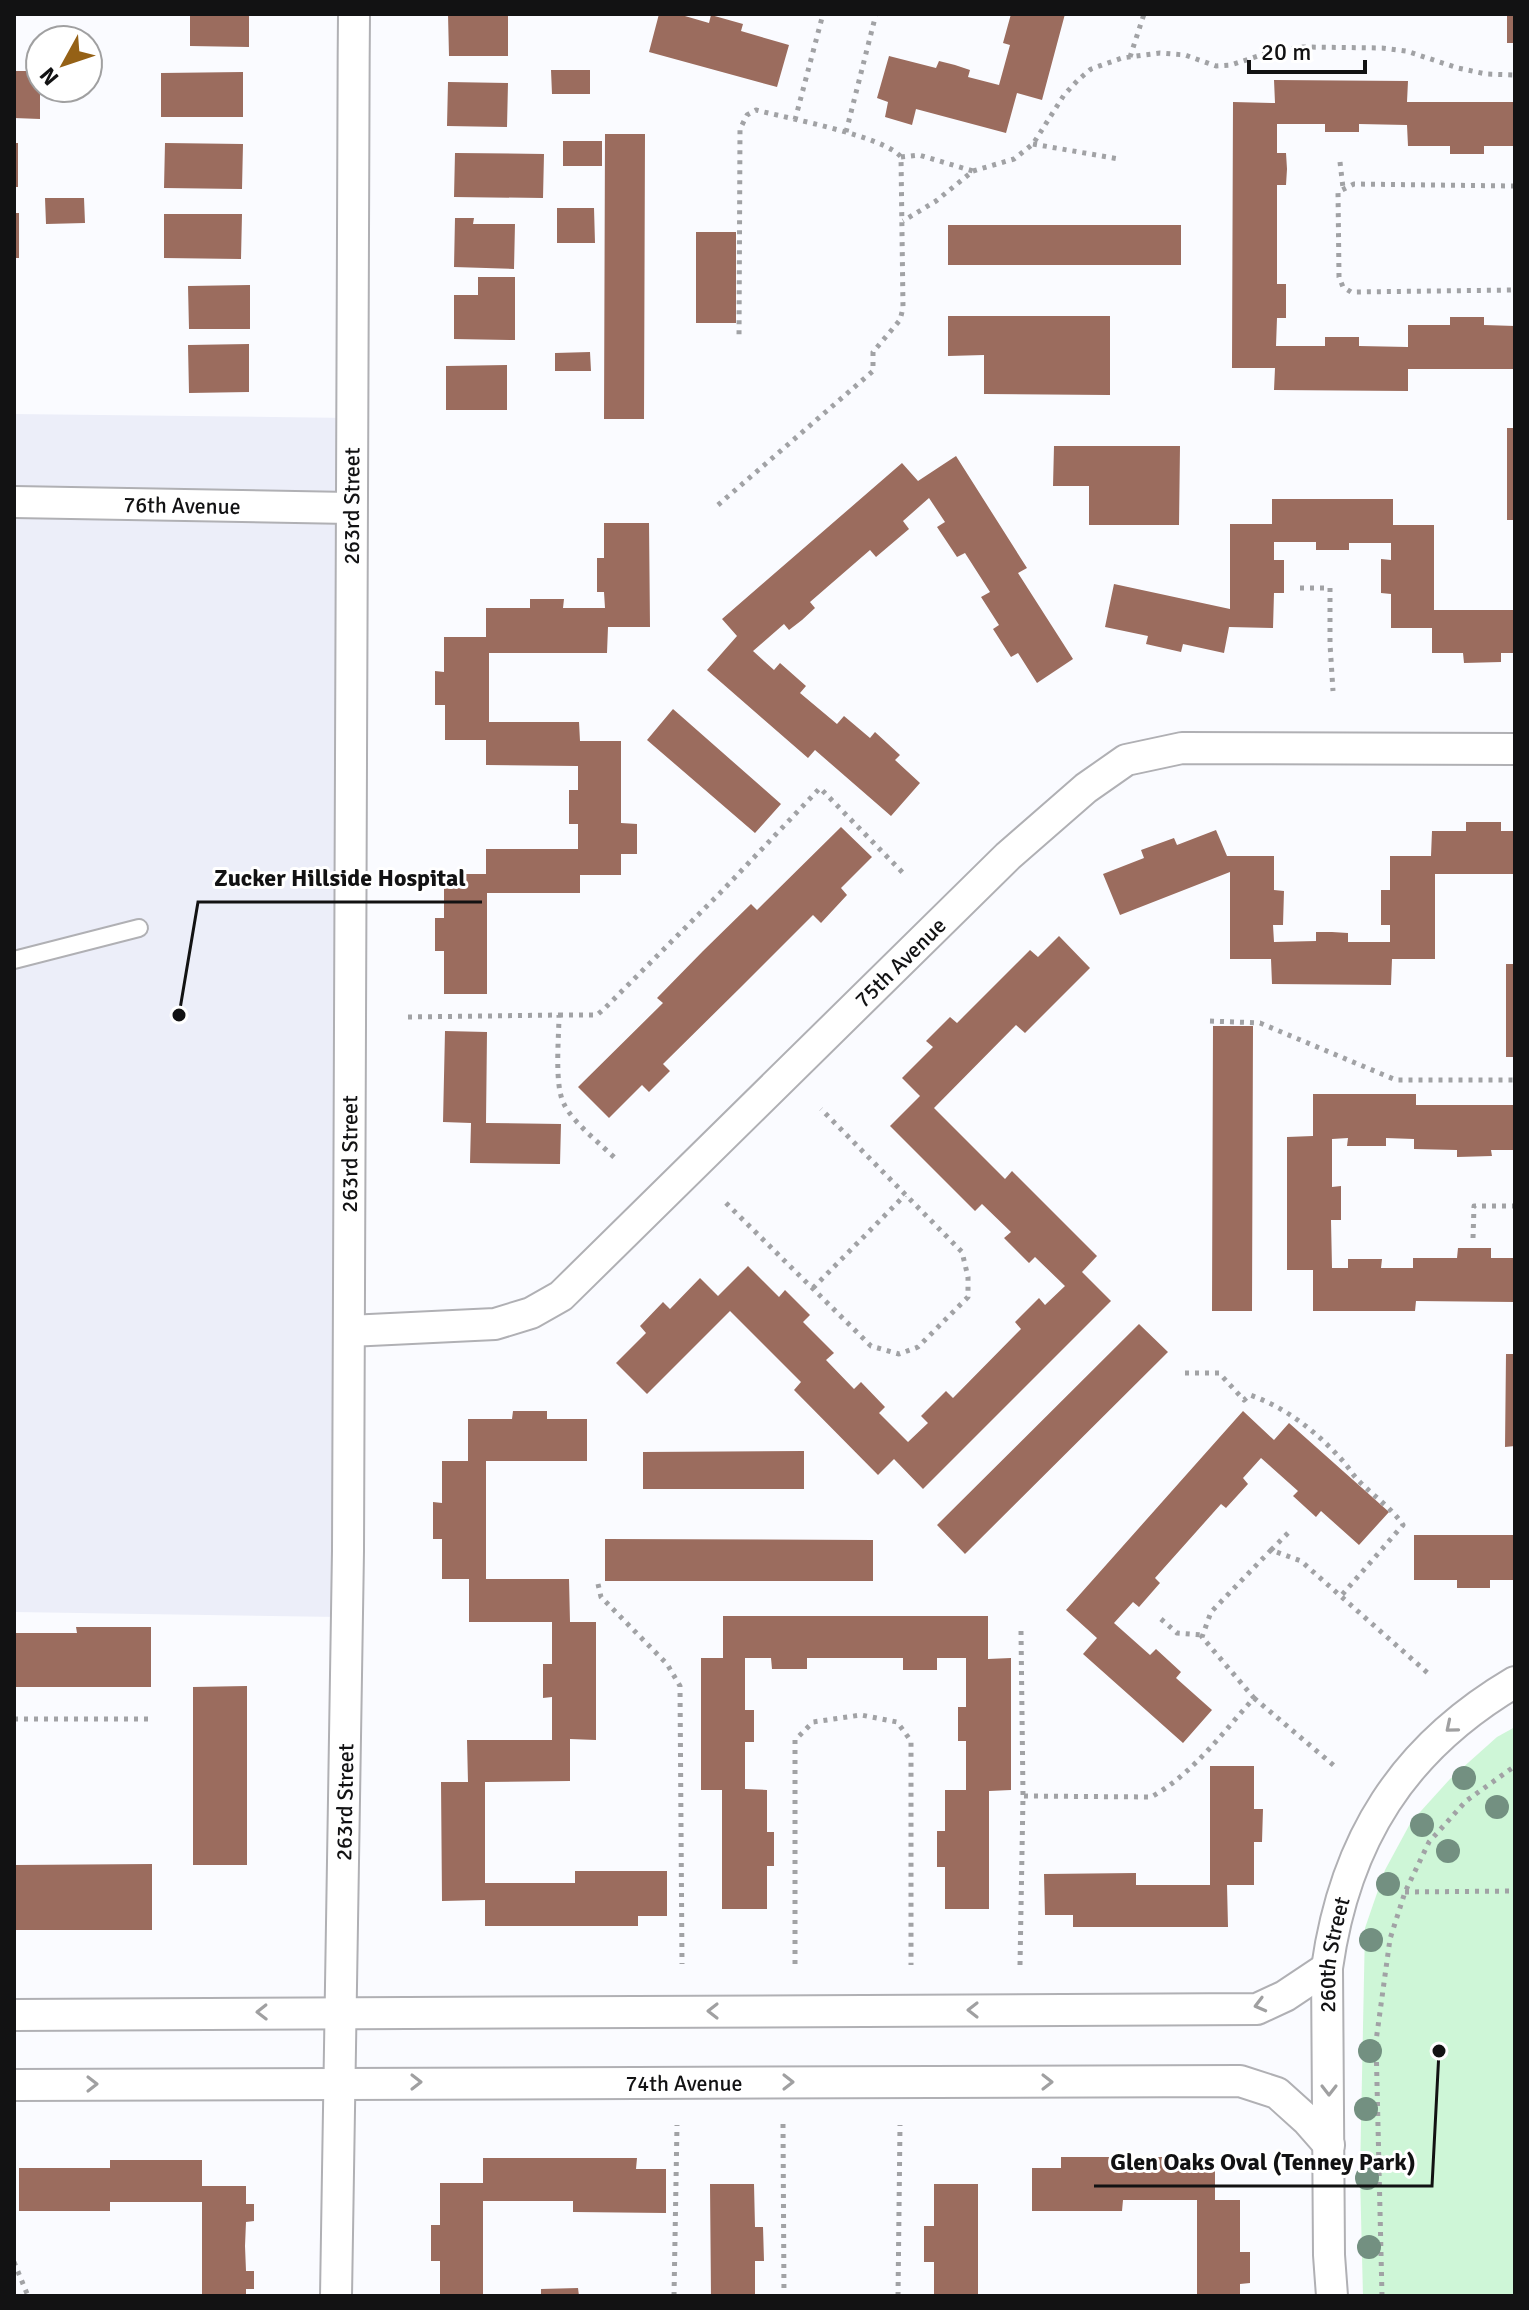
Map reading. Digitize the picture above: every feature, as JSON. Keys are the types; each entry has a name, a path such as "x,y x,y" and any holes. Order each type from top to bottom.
{"street":[{"name":"263rd Street","path":"336,2296 349,1331 354,14"},
{"name":"76th Avenue","path":"14,502 350,508"},
{"name":"75th Avenue","path":"349,1331 495,1324 531,1313 561,1296 1008,856 1086,788 1126,760 1182,748 1515,749"},
{"name":"260th Street","path":"1332,2296 1327,1968 1332,1932 1349,1871 1381,1807 1404,1775 1447,1730 1486,1699 1515,1682"},
{"path":"14,2015 1257,2009 1285,1996 1327,1968"},
{"name":"74th Avenue","path":"14,2085 1240,2081 1277,2093 1329,2145"}],"lane":[{"path":"14,960 139,928"}],"path":[{"path":"795,120 823,14"},
{"path":"846,132 876,14"},
{"path":"1130,57 1144,14"},
{"path":"902,222 936,201 973,171 1014,159 1033,144 1064,95 1078,80 1091,69 1130,57 1160,53 1185,55 1216,66 1231,65 1273,51 1303,47 1382,48 1406,51 1486,74 1515,75"},
{"path":"718,505 873,371 873,352 900,320 903,308 901,157 894,149 846,132 756,110 747,115 740,129 739,340"},
{"path":"1033,144 1119,159"},
{"path":"901,157 919,155 973,171"},
{"path":"1340,162 1343,188"},
{"path":"1515,186 1354,184 1338,192 1339,277 1343,287 1351,292 1515,290"},
{"path":"1300,588 1330,588 1333,691"},
{"path":"408,1017 597,1015 820,788 904,874"},
{"path":"559,1015 559,1091 564,1104 617,1160"},
{"path":"1210,1021 1260,1023 1396,1080 1515,1080"},
{"path":"726,1203 871,1346 899,1354 918,1347 968,1297 968,1277 962,1252 821,1109"},
{"path":"813,1288 905,1195"},
{"path":"1473,1238 1474,1206 1515,1206"},
{"path":"1185,1373 1219,1373 1244,1400 1250,1395 1272,1403 1319,1438 1359,1481 1395,1512 1403,1525 1341,1596"},
{"path":"1291,1530 1211,1612 1202,1637 1254,1698 1338,1769"},
{"path":"1271,1550 1301,1561 1430,1675"},
{"path":"598,1584 601,1597 667,1664 680,1686 682,1964"},
{"path":"1161,1619 1177,1633 1203,1635"},
{"path":"1020,1965 1023,1796 1021,1631"},
{"path":"1023,1796 1151,1797 1186,1773 1254,1698"},
{"path":"795,1964 795,1740 813,1722 861,1715 897,1722 911,1741 911,1965"},
{"path":"14,1719 152,1719"},
{"path":"1382,2296 1376,2041 1390,1939 1405,1892 1429,1842 1466,1801 1515,1766"},
{"path":"1405,1892 1515,1891"},
{"path":"783,2124 784,2296"},
{"path":"674,2296 677,2125"},
{"path":"898,2296 900,2125"},
{"path":"14,2262 28,2296"}],"shaded area":[{"path":"14,414 351,418 338,1617 14,1612"}],"green space":[{"path":"1515,1727 1515,2296 1363,2296 1360,2175 1365,1928 1385,1870 1411,1822 1450,1779 1497,1737"}],"building":[{"path":"190,14 249,14 249,47 190,46"},
{"path":"448,14 508,14 508,56 449,56"},
{"path":"659,14 678,14 709,23 711,15 743,24 741,31 789,45 777,87 649,52"},
{"path":"1011,14 1065,14 1042,100 1017,93 1006,133 916,109 912,125 885,117 888,102 877,98 889,56 936,68 939,61 955,65 970,70 968,77 999,85 1010,45 1003,43"},
{"path":"1507,14 1515,14 1515,43 1507,43"},
{"path":"551,70 590,70 590,94 552,94"},
{"path":"14,71 24,71 24,104 40,104 40,119 14,118"},
{"path":"243,72 243,117 161,117 161,73"},
{"path":"1274,80 1408,81 1407,102 1515,102 1515,146 1484,146 1484,154 1450,154 1450,146 1408,146 1407,125 1359,124 1359,132 1325,132 1325,124 1277,124 1277,153 1286,153 1287,169 1286,185 1277,185 1277,284 1286,284 1286,318 1277,318 1276,346 1325,346 1325,337 1359,337 1359,346 1408,347 1408,325 1450,325 1450,317 1484,317 1484,325 1515,326 1515,369 1408,369 1408,391 1274,390 1275,368 1232,368 1233,102 1275,103"},
{"path":"448,82 508,83 507,127 447,126"},
{"path":"605,134 645,134 644,419 604,419"},
{"path":"563,141 602,141 602,166 563,166"},
{"path":"14,143 18,143 18,187 14,187"},
{"path":"165,143 243,144 242,189 164,188"},
{"path":"455,153 544,154 543,198 454,197"},
{"path":"45,198 84,198 85,223 46,224"},
{"path":"557,208 594,208 595,243 557,243"},
{"path":"14,213 19,213 19,258 14,258"},
{"path":"164,214 242,214 241,259 164,258"},
{"path":"455,218 474,218 473,224 515,224 514,269 454,267"},
{"path":"948,225 1181,225 1181,265 948,265"},
{"path":"696,232 736,232 736,323 696,323"},
{"path":"478,277 515,277 515,340 454,339 454,295 478,295"},
{"path":"250,285 250,329 189,329 188,286"},
{"path":"948,316 1110,316 1110,395 984,394 984,355 948,356"},
{"path":"249,344 249,392 189,393 188,345"},
{"path":"590,352 591,371 555,371 555,353"},
{"path":"507,365 507,410 446,410 446,366"},
{"path":"1507,428 1515,428 1515,520 1507,520"},
{"path":"1054,446 1180,446 1179,525 1089,525 1089,486 1053,486"},
{"path":"956,456 1027,568 1018,573 1073,659 1037,683 1018,653 1011,657 993,629 999,625 981,597 990,592 965,553 957,557 937,527 945,522 929,498 903,521 909,529 876,557 870,550 810,602 815,608 802,620 789,630 784,624 753,651 774,670 780,663 806,686 800,693 837,724 844,716 870,738 875,732 900,755 895,760 920,783 891,816 815,750 808,758 707,670 737,636 722,619 902,463 918,481"},
{"path":"1272,499 1393,499 1393,525 1434,525 1434,610 1515,610 1515,653 1501,653 1501,662 1464,663 1463,653 1432,653 1432,628 1391,628 1391,594 1381,593 1381,559 1391,560 1391,543 1349,543 1349,550 1316,550 1316,542 1274,542 1274,560 1284,560 1284,593 1274,593 1273,628 1229,627 1224,653 1183,644 1181,652 1146,644 1148,636 1105,627 1114,584 1230,609 1230,524 1272,524"},
{"path":"604,523 649,523 650,627 608,627 607,653 489,653 489,722 579,722 580,741 621,741 621,823 637,824 637,854 621,854 621,875 580,875 580,893 487,893 487,994 444,994 444,951 435,951 435,918 444,918 444,874 486,874 486,849 578,849 578,824 569,824 569,790 578,790 578,766 486,765 486,740 445,740 445,705 435,705 435,671 444,672 444,637 486,637 486,608 530,608 530,599 564,599 563,608 605,608 604,592 597,592 597,558 604,558"},
{"path":"673,709 781,804 755,833 647,740"},
{"path":"1466,822 1501,822 1501,831 1515,831 1515,874 1435,874 1435,959 1392,959 1391,985 1272,984 1271,959 1230,959 1230,872 1120,915 1103,874 1144,858 1141,850 1174,838 1177,845 1216,830 1227,856 1274,856 1274,890 1284,891 1283,925 1273,925 1274,942 1316,941 1316,932 1332,932 1348,933 1348,942 1390,942 1390,925 1381,925 1381,890 1390,890 1390,856 1431,856 1432,831 1466,831"},
{"path":"841,827 872,857 841,888 847,895 821,923 813,915 663,1064 670,1071 649,1092 642,1085 609,1118 578,1087 663,1003 657,998 703,951 751,904 757,910"},
{"path":"1059,936 1090,968 1025,1033 1016,1025 934,1108 1005,1179 1012,1171 1097,1256 1082,1272 1111,1301 923,1489 894,1459 878,1475 794,1390 801,1382 730,1311 647,1394 616,1363 646,1333 640,1326 663,1302 670,1309 700,1278 718,1296 748,1266 779,1297 785,1290 810,1315 803,1322 834,1353 826,1360 854,1389 861,1382 885,1407 879,1413 908,1442 928,1423 921,1416 946,1391 953,1398 1021,1329 1015,1322 1039,1298 1045,1305 1065,1286 1035,1257 1029,1263 1004,1238 1011,1232 982,1204 975,1211 890,1126 920,1096 902,1078 933,1047 926,1041 950,1017 957,1023 1030,950 1038,957"},
{"path":"1506,964 1515,964 1515,1057 1506,1057"},
{"path":"1213,1026 1253,1026 1252,1311 1212,1311"},
{"path":"445,1031 487,1032 486,1123 561,1124 560,1164 470,1163 471,1123 443,1122"},
{"path":"1313,1094 1416,1094 1416,1105 1515,1105 1515,1150 1491,1150 1492,1156 1457,1157 1457,1150 1414,1149 1414,1139 1386,1138 1386,1146 1347,1146 1348,1138 1332,1139 1332,1187 1341,1186 1341,1220 1331,1220 1332,1268 1348,1268 1348,1259 1382,1259 1381,1268 1413,1268 1413,1258 1457,1258 1458,1248 1491,1248 1491,1258 1515,1258 1515,1302 1416,1301 1415,1311 1313,1311 1313,1270 1287,1270 1287,1137 1313,1136"},
{"path":"1139,1324 1168,1352 965,1554 937,1525"},
{"path":"1506,1354 1515,1354 1515,1446 1505,1447"},
{"path":"513,1411 547,1411 547,1419 587,1419 587,1461 486,1461 486,1579 569,1579 570,1622 596,1622 596,1740 570,1739 570,1781 485,1782 485,1883 575,1883 575,1871 667,1871 667,1916 638,1916 638,1926 485,1926 485,1900 442,1901 441,1782 468,1782 467,1740 552,1740 552,1697 543,1698 543,1664 552,1664 552,1622 469,1622 469,1579 442,1579 442,1539 433,1539 433,1502 442,1503 442,1461 468,1461 468,1419 512,1419"},
{"path":"1243,1411 1274,1440 1289,1423 1389,1512 1359,1545 1321,1511 1316,1517 1293,1496 1298,1491 1261,1458 1243,1478 1248,1484 1226,1508 1221,1504 1155,1578 1160,1583 1139,1607 1133,1602 1114,1623 1150,1655 1156,1649 1181,1672 1176,1678 1212,1710 1183,1743 1083,1654 1097,1638 1066,1610"},
{"path":"804,1451 804,1489 643,1489 643,1452"},
{"path":"1414,1535 1515,1535 1515,1580 1490,1580 1490,1588 1457,1588 1457,1580 1414,1580"},
{"path":"605,1539 873,1540 873,1581 605,1581"},
{"path":"723,1616 988,1616 988,1659 1011,1658 1011,1790 989,1791 989,1909 945,1909 945,1867 937,1867 937,1831 945,1831 945,1790 966,1790 966,1741 958,1741 958,1707 966,1707 966,1658 937,1658 937,1670 903,1670 903,1658 807,1658 807,1669 772,1669 771,1658 745,1658 745,1710 754,1710 754,1742 745,1742 745,1789 767,1790 767,1832 774,1832 774,1866 767,1866 767,1909 722,1909 722,1790 701,1790 701,1658 723,1658"},
{"path":"76,1627 151,1627 151,1687 14,1687 14,1633 77,1633"},
{"path":"247,1686 247,1865 193,1865 193,1687"},
{"path":"1210,1766 1254,1766 1254,1809 1263,1809 1262,1842 1254,1842 1254,1885 1227,1885 1228,1927 1073,1927 1073,1915 1045,1915 1044,1874 1136,1873 1136,1885 1210,1885"},
{"path":"152,1864 152,1930 14,1930 14,1865"},
{"path":"1061,2157 1215,2157 1215,2200 1240,2200 1240,2252 1250,2252 1250,2283 1240,2284 1240,2296 1197,2296 1197,2200 1123,2200 1122,2211 1032,2211 1032,2168 1061,2168"},
{"path":"483,2158 637,2158 636,2169 666,2169 666,2213 573,2212 573,2201 483,2201 483,2296 440,2296 440,2261 431,2261 431,2225 440,2225 440,2183 483,2183"},
{"path":"110,2160 202,2160 202,2186 246,2186 246,2204 254,2204 254,2221 246,2222 246,2271 254,2271 254,2289 246,2289 246,2296 202,2296 202,2202 110,2202 110,2211 19,2211 19,2168 110,2168"},
{"path":"710,2184 754,2184 755,2227 763,2227 764,2261 755,2261 755,2296 711,2296"},
{"path":"934,2184 978,2184 978,2296 934,2296 934,2262 924,2262 924,2226 934,2226"},
{"path":"578,2288 579,2296 541,2296 541,2289"}],"place":[{"name":"Zucker Hillside Hospital","path":"179,1015"},
{"name":"Glen Oaks Oval (Tenney Park)","path":"1439,2051"}]}
